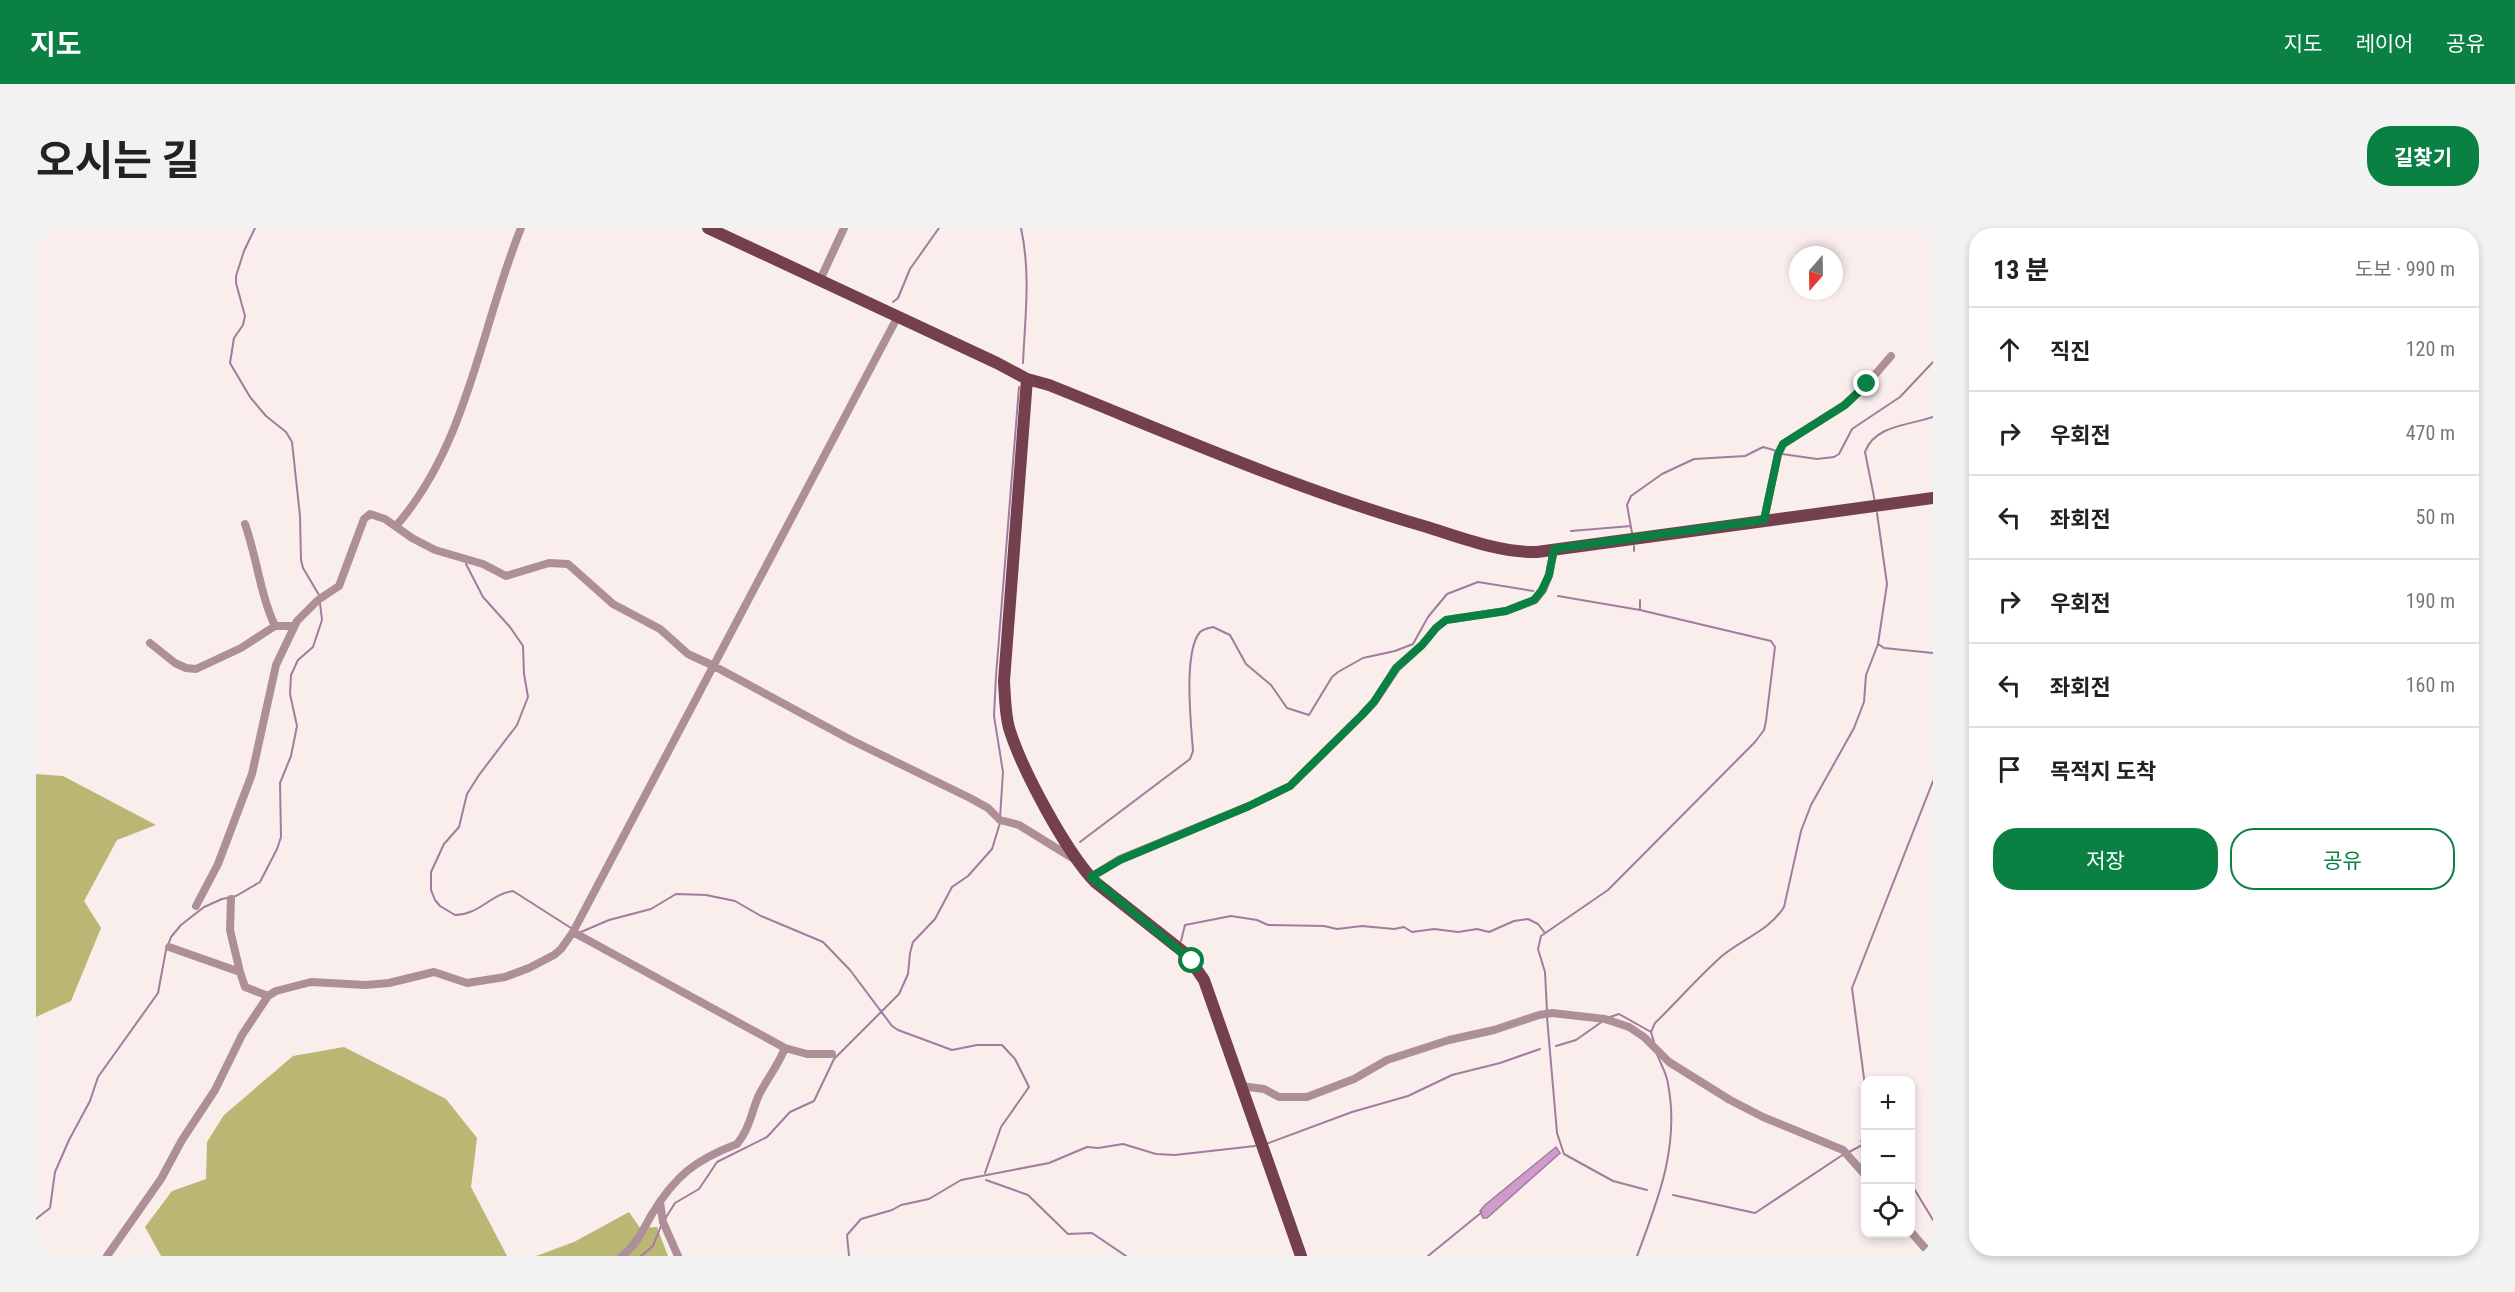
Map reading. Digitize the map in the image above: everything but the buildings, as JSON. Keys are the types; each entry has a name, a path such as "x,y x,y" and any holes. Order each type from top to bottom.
{"main road":[{"path":"708,228 1027,379 1389,516 1512,550 1530,552 1933,498"},
{"path":"1027,379 1005,670 1005,699 1009,725 1025,766 1060,832 1091,877 1192,961 1204,980 1301,1256"}],"street":[{"path":"396,526 418,498 445,449 521,228"},
{"path":"820,280 844,228"},
{"path":"107,1256 161,1179 215,1090 242,1035 268,996 276,991 311,982 365,985 389,983 435,972 467,982 505,977 529,968 561,949 573,932 897,318"},
{"path":"1764,520 1779,452 1786,441 1856,396 1891,356"},
{"path":"196,906 218,864 252,774 273,676 294,626 320,599 339,586 366,515 376,514 435,550 483,564 506,576 549,563 568,564 613,604 660,629 688,654 851,740 983,804 1000,820 1020,825 1079,861"},
{"path":"245,524 254,549 266,607 275,626"},
{"path":"1091,877 1120,860 1249,806 1290,786 1362,715 1374,702 1396,668 1446,620 1506,611 1534,600 1549,575 1554,549"},
{"path":"150,643 175,663 196,669 242,648 275,626 294,626"},
{"path":"231,899 230,930 245,987 268,996"},
{"path":"573,932 785,1048 807,1054 832,1054"},
{"path":"169,947 240,972"},
{"path":"1241,1086 1264,1089 1279,1097 1307,1097 1346,1083 1387,1060 1539,1015 1552,1013 1605,1019 1629,1027 1669,1062 1730,1100 1763,1117 1843,1150 1861,1170"},
{"path":"622,1256 634,1243 676,1178 737,1144 746,1132 758,1099 777,1068 785,1048"},
{"path":"660,1202 663,1222 678,1256"},
{"path":"1915,1236 1932,1256"}],"shaded area":[{"path":"36,774 63,776 156,825 117,840 84,901 101,928 71,1001 36,1017"},
{"path":"344,1047 446,1099 477,1138 471,1187 507,1256 161,1256 145,1227 172,1191 206,1179 207,1142 224,1115 293,1056"},
{"path":"1556,1147 1560,1153 1487,1218 1483,1218 1480,1211 1485,1205"},
{"path":"629,1212 640,1228 657,1227 668,1256 536,1256 574,1242"}],"waterway":[{"path":"36,1219 50,1208 55,1172 90,1101 98,1077 158,993 166,950 171,937 181,925 204,907 236,896 260,882 281,837 280,783 291,756 297,726 290,694 291,675 298,660 313,647 322,620 319,595 303,568 301,560 300,516 292,442 286,432 266,416 250,397 230,363 234,338 243,325 245,316 236,276 255,228"},
{"path":"893,302 898,298 910,269 939,228"},
{"path":"1021,228 1027,279 1023,363"},
{"path":"1782,454 1817,459 1834,457 1839,454 1852,429 1900,397 1933,362"},
{"path":"1000,818 1003,772 994,716 1019,387"},
{"path":"1875,502 1865,452 1870,443 1876,436 1894,427 1933,417"},
{"path":"1632,533 1627,505 1631,496 1662,474 1694,459 1745,456 1763,447 1777,451"},
{"path":"1654,1042 1651,1032 1655,1023 1722,956 1764,928 1784,907 1801,831 1811,805 1854,728 1864,702 1866,675 1878,644 1887,584 1877,513"},
{"path":"1571,531 1631,526"},
{"path":"1634,546 1634,551"},
{"path":"466,564 483,597 510,627 523,646 528,697 517,725 467,794 459,827 444,844 431,872 431,890 440,906 455,915 471,912 498,896 513,891 571,928"},
{"path":"1080,842 1190,759 1193,751 1190,707 1191,655 1195,642 1203,630 1213,627 1230,635 1246,664 1271,685 1287,708 1309,715 1332,677 1338,672 1363,658 1395,651 1413,644 1428,617 1447,594 1478,582 1533,591"},
{"path":"1558,596 1640,610"},
{"path":"1547,1011 1545,972 1538,949 1541,936 1608,890 1755,742 1764,730 1775,647 1771,641 1640,610 1640,600"},
{"path":"1878,644 1884,648 1933,653"},
{"path":"1864,1076 1852,988 1933,781"},
{"path":"665,1219 675,1203 699,1189 717,1162 767,1137 790,1112 814,1101 834,1059 899,994 908,974 913,942 935,919 952,887 968,876 992,849 1000,823"},
{"path":"581,932 609,920 651,909 676,894 706,895 735,901 761,916 823,942 850,970 892,1026 898,1030 952,1050 977,1045 1002,1045 1015,1059 1029,1087 1001,1127 985,1173"},
{"path":"1181,941 1185,925 1231,916 1257,920 1268,925 1324,926 1337,929 1362,926 1394,929 1404,927 1412,932 1434,929 1458,932 1477,929 1489,932 1514,921 1528,919 1538,924 1545,933"},
{"path":"1607,1018 1619,1014 1651,1032"},
{"path":"1547,1017 1557,1133 1564,1154 1613,1181 1647,1190"},
{"path":"1556,1046 1576,1040 1603,1021"},
{"path":"1266,1144 1352,1112 1408,1096 1452,1075 1500,1063 1540,1049"},
{"path":"1637,1256 1659,1193 1669,1150 1671,1107 1665,1072 1657,1054"},
{"path":"849,1256 847,1235 861,1219 901,1205 929,1199 961,1180 1049,1163 1087,1147 1098,1148 1123,1144 1156,1154 1175,1155 1255,1146"},
{"path":"1849,1152 1861,1146"},
{"path":"1673,1195 1755,1213 1844,1154"},
{"path":"986,1180 1028,1195 1068,1234 1092,1233 1126,1256"},
{"path":"1911,1184 1933,1220"},
{"path":"1428,1256 1482,1212"},
{"path":"641,1256 653,1246 661,1226"}],"route":[{"path":"1192,961 1178,947 1134,914 1091,877 1120,860 1249,806 1290,786 1362,715 1374,702 1396,668 1446,620 1517,609 1540,595 1549,575 1554,549 1764,520 1778,454 1783,444 1845,405 1867,384"}]}
